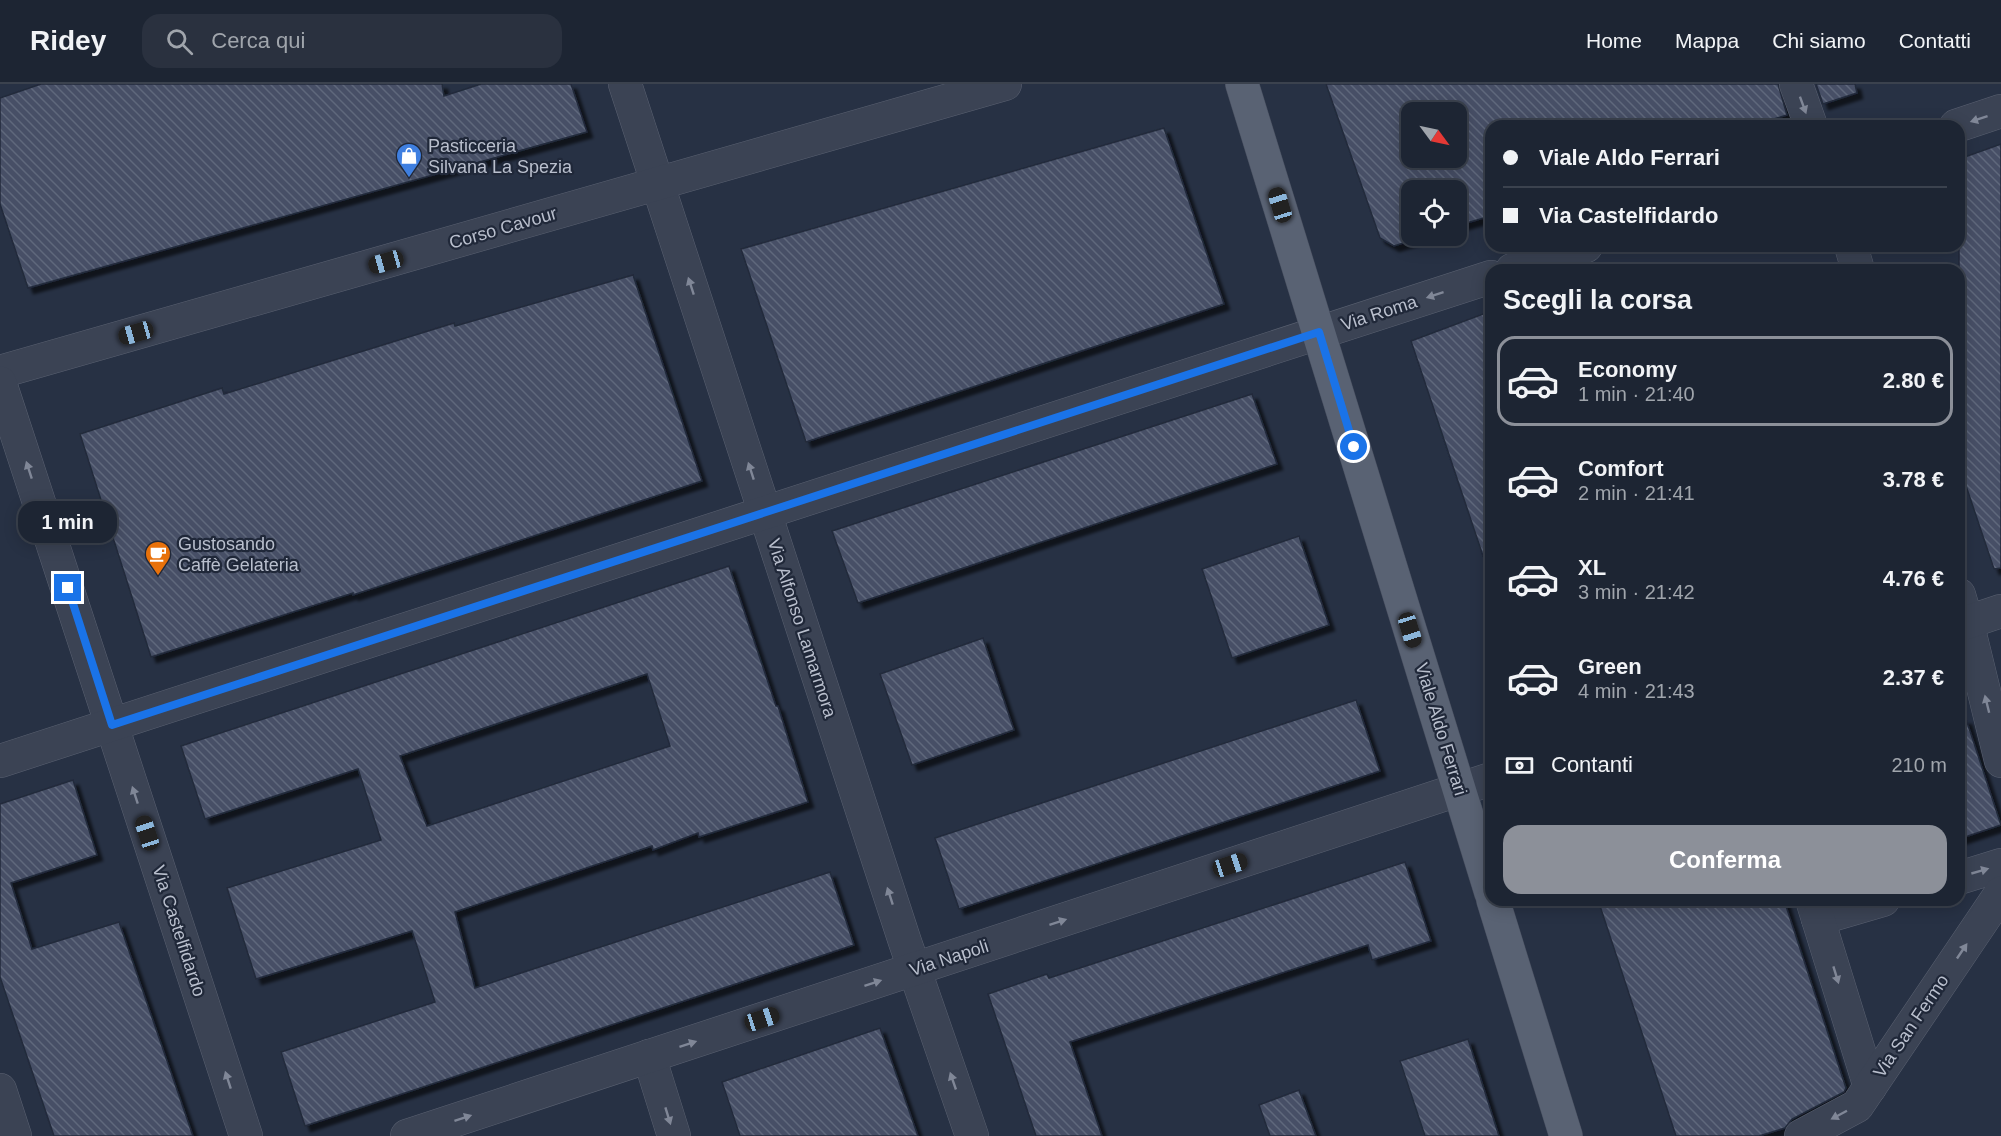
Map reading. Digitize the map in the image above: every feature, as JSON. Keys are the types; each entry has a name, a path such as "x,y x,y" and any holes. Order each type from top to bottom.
{"main road":[{"name":"Viale Aldo Ferrari","path":"1242,84 1485,873"},
{"path":"1495,906 1566,1136"}],"street":[{"name":"Via Alfonso Lamarmora","path":"625,84 915,969 972,1136"},
{"name":"Corso Cavour","path":"0,372 1005,84"},
{"path":"1796,84 1809,120"},
{"path":"1965,123 2001,111"},
{"path":"1530,264 1568,252"},
{"name":"Via Roma","path":"0,761 1485,279"},
{"name":"Via Castelfidardo","path":"0,383 246,1136"},
{"path":"1965,614 2001,611"},
{"path":"1965,625 2001,761"},
{"name":"Via Napoli","path":"407,1136 1485,781"},
{"path":"1965,876 2001,865"},
{"name":"Via San Fermo","path":"1801,1136 1857,1106 2001,893"},
{"path":"1842,906 1815,910 1870,1087"},
{"path":"649,1056 674,1136"},
{"path":"0,1090 15,1136"}],"building":[{"path":"41,84 442,84 444,96 481,84 571,84 587,132 28,288 0,204 0,98"},
{"path":"1326,84 1778,84 1787,115 1771,120 1485,120 1485,218 1467,223 1467,180 1401,180 1401,244 1394,246 1380,238"},
{"path":"1816,84 1855,84 1857,93 1823,104"},
{"path":"1164,128 1224,304 806,442 741,249"},
{"path":"2001,144 2001,568 1994,569 1965,483 1965,264 1959,264 1959,252 1965,252 1965,157"},
{"path":"633,275 702,481 353,595 353,593 151,657 80,434 222,388 224,394 454,323 455,326"},
{"path":"1485,313 1485,559 1484,559 1411,341"},
{"path":"1252,394 1277,464 858,603 832,531"},
{"path":"1299,536 1329,625 1232,658 1202,569"},
{"path":"729,566 776,706 778,706 808,802 699,837 698,833 653,850 652,846 455,912 475,988 830,872 854,945 305,1126 281,1052 435,1002 412,931 256,979 227,888 381,840 358,769 205,819 181,746","holes":["647,674 670,746 427,826 400,756"]},
{"path":"983,638 1014,730 912,765 880,674"},
{"path":"1356,700 1380,771 959,909 935,838"},
{"path":"1965,719 2001,825 1965,837"},
{"path":"73,780 97,855 11,883 32,949 119,922 193,1136 54,1136 0,977 0,804"},
{"path":"1405,862 1431,941 1372,960 1368,945 1070,1042 1102,1136 1036,1136 988,994 1047,974 1049,978"},
{"path":"1600,906 1786,906 1846,1088 1844,1092 1792,1119 1785,1128 1759,1136 1676,1136"},
{"path":"880,1028 918,1136 740,1136 722,1082"},
{"path":"1468,1039 1499,1136 1425,1136 1400,1061"},
{"path":"1299,1090 1316,1136 1270,1136 1259,1105"}],"place":[{"name":"Pasticceria Silvana La Spezia","path":"409,179"},
{"name":"Gustosando Caffè Gelateria","path":"158,577"}],"route":[{"path":"68,588 112,725 1319,332 1354,447"}]}
